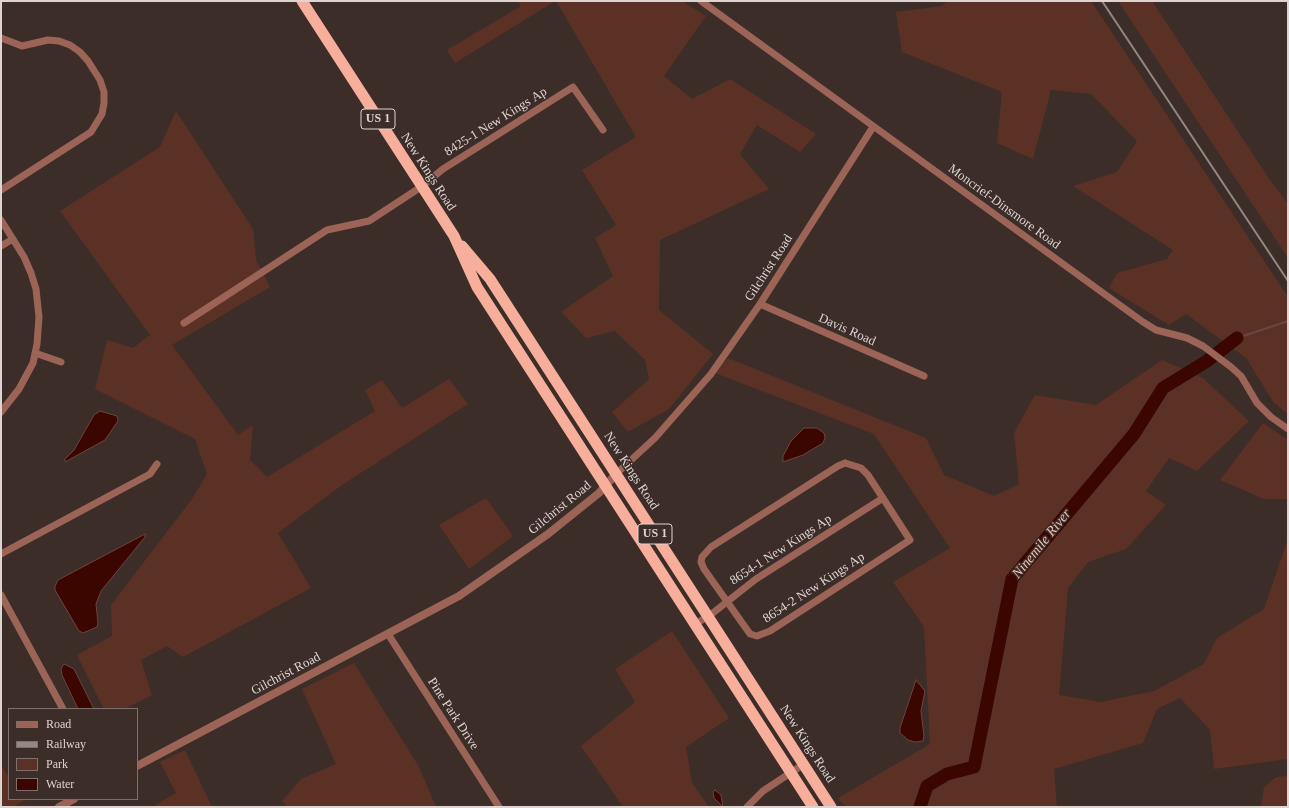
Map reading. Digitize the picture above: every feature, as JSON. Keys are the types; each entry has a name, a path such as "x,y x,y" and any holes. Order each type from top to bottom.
{"highway":[{"name":"New Kings Road","path":"302,1 454,236 490,279 831,807"},
{"name":"New Kings Road","path":"454,236 477,287 813,807"}],"street":[{"name":"Moncrief-Dinsmore Road","path":"701,1 1143,322 1156,330 1187,338 1203,346 1232,367 1241,376 1257,403 1271,417 1288,429"},
{"path":"1,38 22,46 48,40 59,41 70,45 80,52 88,61 100,80 104,92 102,114 97,124 84,137 1,190"},
{"name":"8425-1 New Kings Ap","path":"184,323 327,230 369,220 421,187 443,170 573,87 603,130"},
{"name":"Gilchrist Road","path":"138,765 459,596 548,534 605,485 655,438 711,374 760,304 873,127"},
{"path":"1,220 24,257 36,289 39,317 35,354 22,384 1,412"},
{"path":"1,246 13,239"},
{"name":"Davis Road","path":"760,304 924,376"},
{"path":"35,354 61,362"},
{"name":"8654-2 New Kings Ap","path":"845,463 861,468 868,475 910,540 762,635 757,636 750,634 726,601 704,569 701,562 705,552 838,466 845,463"},
{"path":"1,554 150,474 157,464"},
{"name":"8654-1 New Kings Ap","path":"695,624 708,616 756,579 883,498"},
{"path":"1,596 62,708"},
{"name":"Pine Park Drive","path":"388,634 499,807"},
{"path":"747,807 763,790 790,771 804,764"},
{"path":"59,807 72,800"}],"green space":[{"path":"518,1 555,1 455,63 447,50 521,6"},
{"path":"556,1 682,1 706,16 664,76 692,99 730,79 816,134 800,152 757,125 740,154 769,189 660,240 659,310 713,354 669,409 628,432 612,412 649,379 645,360 615,331 586,338 561,312 613,276 595,238 616,225 582,170 636,137"},
{"path":"947,1 1091,1 1288,297 1288,414 1274,403 1246,358 1186,314 1169,325 1109,288 1117,273 1167,259 1173,250 1073,186 1117,172 1137,141 1091,94 1051,90 1033,159 997,143 1002,92 902,52 896,12 942,6"},
{"path":"1118,1 1152,1 1268,177 1288,204 1288,258"},
{"path":"176,111 253,229 256,260 270,287 172,345 238,435 253,425 250,460 267,477 375,411 365,390 382,380 402,408 449,379 468,404 342,485 278,533 311,588 183,657 167,646 141,660 152,695 126,708 104,708 77,655 112,636 111,605 192,499 207,474 195,439 95,389 107,340 133,348 150,335 60,211 160,147"},
{"path":"728,358 926,438 944,475 994,496 1019,484 1014,433 1035,395 1096,405 1162,360 1203,378 1249,421 1197,471 1169,458 1146,491 1166,505 1126,549 1088,562 1068,588 1059,695 1101,702 1154,691 1204,664 1217,638 1264,609 1288,539 1288,759 1214,769 1210,730 1180,698 1157,709 1143,743 1054,769 1057,807 846,807 838,798 930,744 924,627 893,582 950,548 874,434 715,373"},
{"path":"1263,423 1288,440 1288,499 1264,499 1220,480"},
{"path":"486,498 513,536 469,569 439,525"},
{"path":"672,631 729,718 686,747 692,783 709,807 623,807 581,746 635,702 615,669"},
{"path":"354,663 418,765 436,807 287,807 282,801 301,779 336,764 302,689"},
{"path":"185,750 212,807 156,807 155,805 176,793 160,762"},
{"path":"1,765 8,776 8,800 25,800 12,807 1,807"},
{"path":"1288,776 1288,806 1261,807 1264,787 1276,777"}],"water":[{"path":"100,411 117,416 118,421 105,440 65,462 65,459 74,450 94,415"},
{"path":"804,428 817,428 824,433 825,438 823,443 803,455 783,462 783,456 791,441"},
{"path":"145,534 145,537 101,591 96,604 97,627 83,633 79,631 55,590 58,580"},
{"path":"64,664 74,669 94,708 78,708 62,675 61,669"},
{"path":"916,680 925,691 921,711 924,736 923,741 915,742 908,740 900,733 900,728"},
{"path":"715,790 721,795 723,807 714,798 713,792"}],"waterway":[{"path":"1237,338 1288,321"},
{"name":"Ninemile River","path":"920,807 927,786 947,774 974,767 1012,579 1134,434 1163,388 1207,361 1237,338"}],"railway":[{"path":"1102,1 1288,281"}]}
